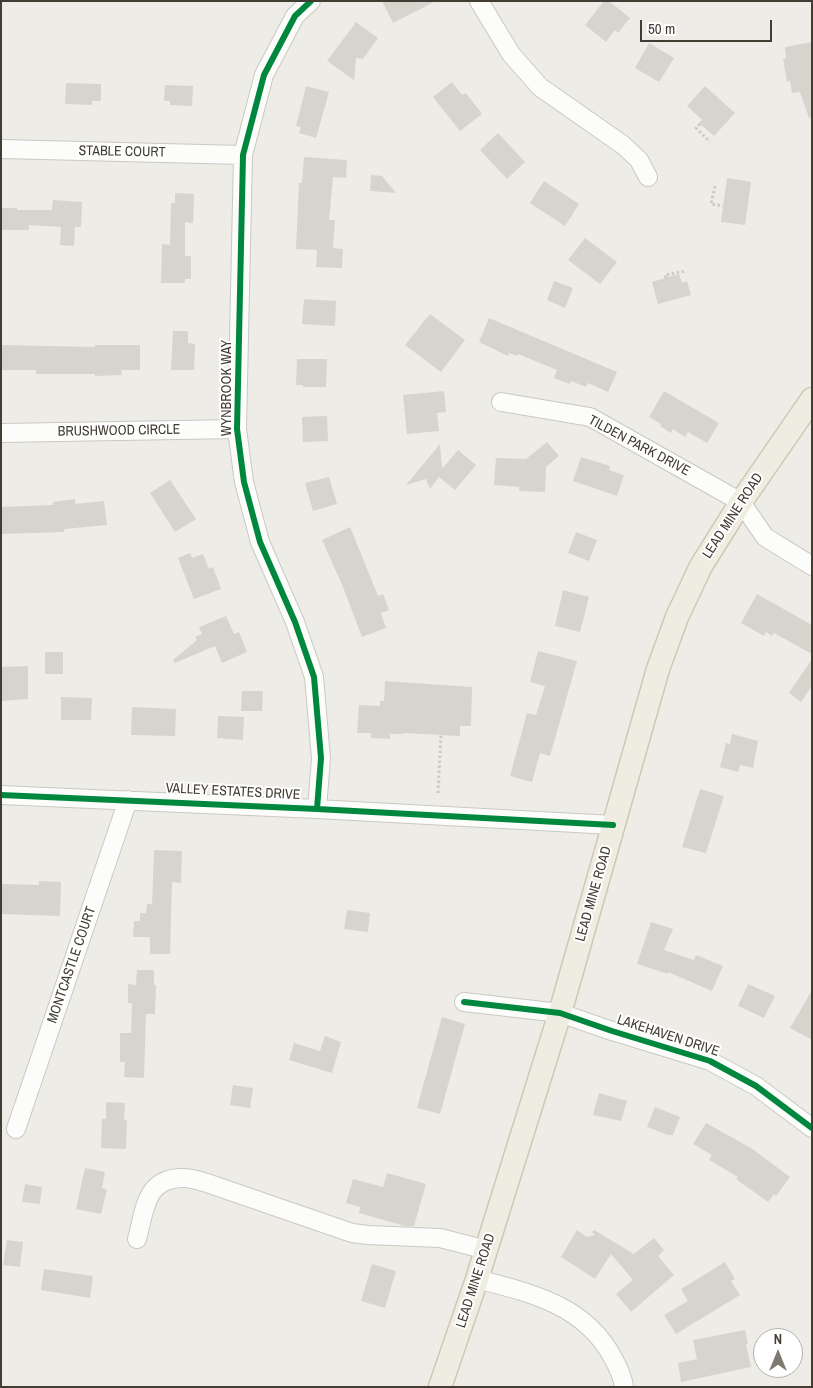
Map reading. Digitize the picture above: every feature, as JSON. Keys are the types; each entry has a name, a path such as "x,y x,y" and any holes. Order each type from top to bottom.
{"main road":[{"name":"LEAD MINE ROAD","path":"440,1387 487,1250 560,1013 658,669 677,616 701,566 741,502 812,399"}],"street":[{"name":"WYNBROOK WAY","path":"311,1 295,16 264,76 243,154 238,429 244,482 260,542 295,622 314,677 321,758 317,809"},
{"path":"480,1 511,54 540,87 623,145 639,160 648,177"},
{"name":"STABLE COURT","path":"1,149 243,154"},
{"name":"TILDEN PARK DRIVE","path":"501,402 590,417 741,502"},
{"name":"BRUSHWOOD CIRCLE","path":"1,433 238,429"},
{"path":"741,502 765,538 812,566"},
{"name":"VALLEY ESTATES DRIVE","path":"1,795 613,825"},
{"name":"MONTCASTLE COURT","path":"16,1129 128,800"},
{"name":"LAKEHAVEN DRIVE","path":"464,1002 560,1013 710,1062 756,1086 812,1128"},
{"path":"138,1239 150,1192 160,1183 184,1178 207,1183 352,1232 368,1235 440,1238 487,1250"},
{"path":"477,1279 517,1290 553,1303 573,1313 592,1328 605,1344 615,1362 624,1387"}],"path":[{"path":"700,124 696,128 710,142"},
{"path":"715,186 711,204 723,206"},
{"path":"666,278 665,275 686,271"},
{"path":"438,794 441,735"}],"building":[{"path":"382,1 436,1 393,23"},
{"path":"604,1 609,1 630,18 618,33 615,30 606,42 585,25"},
{"path":"356,22 378,38 363,59 356,58 354,80 327,61"},
{"path":"812,42 812,117 809,118 800,92 792,93 790,81 787,82 783,59 786,58 785,47"},
{"path":"649,43 674,58 659,82 635,68"},
{"path":"452,82 462,95 466,93 482,114 460,131 433,97"},
{"path":"66,83 101,84 101,101 92,101 92,105 65,104"},
{"path":"165,85 193,86 192,106 170,105 170,101 164,101"},
{"path":"306,86 329,92 316,138 299,133 301,127 296,126"},
{"path":"705,86 735,113 714,136 699,123 702,120 687,106"},
{"path":"498,133 525,162 507,179 480,150"},
{"path":"304,157 347,160 346,178 333,177 329,220 335,220 333,248 343,249 342,268 316,267 317,250 296,249 299,183 302,183"},
{"path":"371,175 382,176 396,193 370,191"},
{"path":"727,178 751,182 745,225 721,222"},
{"path":"544,181 579,204 565,226 530,203"},
{"path":"175,193 194,194 193,223 185,222 185,256 191,256 191,279 185,279 185,283 161,283 162,244 170,245 171,203 175,203"},
{"path":"53,200 82,202 81,227 75,227 74,246 60,245 61,227 29,225 29,230 1,230 1,208 52,210"},
{"path":"585,238 617,262 600,284 568,260"},
{"path":"679,274 682,283 687,281 691,295 658,304 652,282"},
{"path":"554,281 573,288 565,308 547,300"},
{"path":"304,299 336,301 335,326 302,324"},
{"path":"430,314 465,340 441,372 405,345"},
{"path":"489,318 617,372 608,392 588,383 586,387 571,381 570,384 554,378 557,370 518,354 517,356 509,353 508,356 479,342"},
{"path":"173,331 188,331 188,343 195,344 194,370 171,370"},
{"path":"1,345 95,347 95,345 140,345 140,370 121,370 122,375 95,376 95,374 36,374 36,370 1,370"},
{"path":"297,359 327,359 326,387 303,387 303,385 296,385"},
{"path":"444,391 446,412 437,413 439,431 407,434 403,395"},
{"path":"664,391 719,423 707,443 688,432 685,437 673,429 671,433 649,417"},
{"path":"327,416 328,441 303,442 302,417"},
{"path":"547,442 559,456 546,467 545,492 519,491 519,487 494,485 496,458 526,459"},
{"path":"440,444 442,469 458,450 476,465 455,490 439,477 430,489 426,479 406,485"},
{"path":"581,457 610,466 609,470 624,475 617,496 573,481"},
{"path":"329,477 337,504 313,511 305,483"},
{"path":"170,480 196,519 175,532 150,493"},
{"path":"75,499 75,504 104,501 107,525 64,529 64,532 1,534 1,507 53,505 53,502"},
{"path":"350,527 378,596 383,594 389,610 381,613 386,628 362,637 322,540"},
{"path":"576,532 597,540 589,561 568,553"},
{"path":"190,553 192,558 203,554 209,569 213,567 221,589 194,599 178,558"},
{"path":"563,590 589,597 580,632 555,626"},
{"path":"757,594 812,625 812,654 774,633 772,636 766,632 764,636 741,623"},
{"path":"226,616 234,634 239,632 247,652 222,663 215,646 175,663 173,660 197,640 195,637 202,634 199,627"},
{"path":"538,651 577,661 550,756 540,753 532,782 510,776 527,713 536,715 545,686 530,682"},
{"path":"45,652 63,652 63,674 45,674"},
{"path":"812,659 812,686 801,702 789,693"},
{"path":"28,666 28,699 1,701 1,667"},
{"path":"385,681 472,687 471,726 460,726 460,736 404,733 390,734 390,739 371,738 371,733 357,733 359,705 380,706 380,701 384,701"},
{"path":"242,691 263,691 262,711 241,711"},
{"path":"61,697 92,698 91,720 61,720"},
{"path":"132,707 176,709 175,736 131,735"},
{"path":"218,716 244,717 243,740 217,738"},
{"path":"732,734 758,741 753,768 740,765 738,772 720,767 726,743 730,744"},
{"path":"700,789 724,796 706,853 682,847"},
{"path":"154,850 182,851 181,883 172,882 170,954 150,954 150,937 133,937 134,921 140,921 140,913 146,913 147,904 152,904"},
{"path":"39,881 61,882 60,916 1,914 1,884 39,885"},
{"path":"347,910 370,913 368,932 344,929"},
{"path":"651,922 673,929 664,950 694,960 696,955 723,966 712,991 668,972 668,974 637,964"},
{"path":"137,970 154,970 154,985 156,985 155,1014 146,1014 144,1078 124,1077 125,1062 120,1062 120,1033 131,1033 132,1003 128,1003 128,984 136,985"},
{"path":"748,984 775,996 764,1018 738,1006"},
{"path":"812,990 812,1040 790,1028"},
{"path":"442,1017 465,1024 440,1114 417,1108"},
{"path":"325,1036 341,1042 332,1073 289,1060 294,1043 320,1051"},
{"path":"233,1085 253,1088 250,1108 230,1105"},
{"path":"599,1093 627,1101 621,1121 593,1115"},
{"path":"106,1102 125,1103 124,1120 127,1120 126,1149 101,1148 102,1119 106,1119"},
{"path":"655,1107 680,1117 673,1135 647,1127"},
{"path":"706,1123 751,1148 790,1177 776,1196 774,1194 768,1202 736,1179 738,1177 709,1160 712,1155 693,1144"},
{"path":"85,1168 105,1172 102,1188 107,1190 101,1214 76,1209"},
{"path":"387,1173 426,1184 414,1226 405,1226 359,1213 360,1207 346,1203 353,1179 383,1187"},
{"path":"25,1184 42,1187 40,1204 22,1202"},
{"path":"577,1230 587,1237 595,1235 592,1232 594,1230 634,1254 654,1238 664,1250 658,1256 674,1275 631,1312 616,1294 633,1280 611,1254 595,1279 561,1257"},
{"path":"7,1240 23,1242 20,1267 3,1265"},
{"path":"725,1262 735,1279 731,1281 740,1295 676,1334 664,1315 688,1301 681,1289"},
{"path":"372,1264 396,1271 385,1308 361,1301"},
{"path":"44,1269 93,1276 90,1298 41,1290"},
{"path":"745,1330 751,1367 681,1382 678,1363 697,1359 693,1340"}],"cycle path":[{"path":"311,1 295,16 264,75 243,155 237,429 244,482 260,542 295,622 314,677 321,758 317,809"},
{"path":"1,795 613,825"},
{"path":"464,1002 560,1013 710,1061 756,1086 812,1128"}]}
